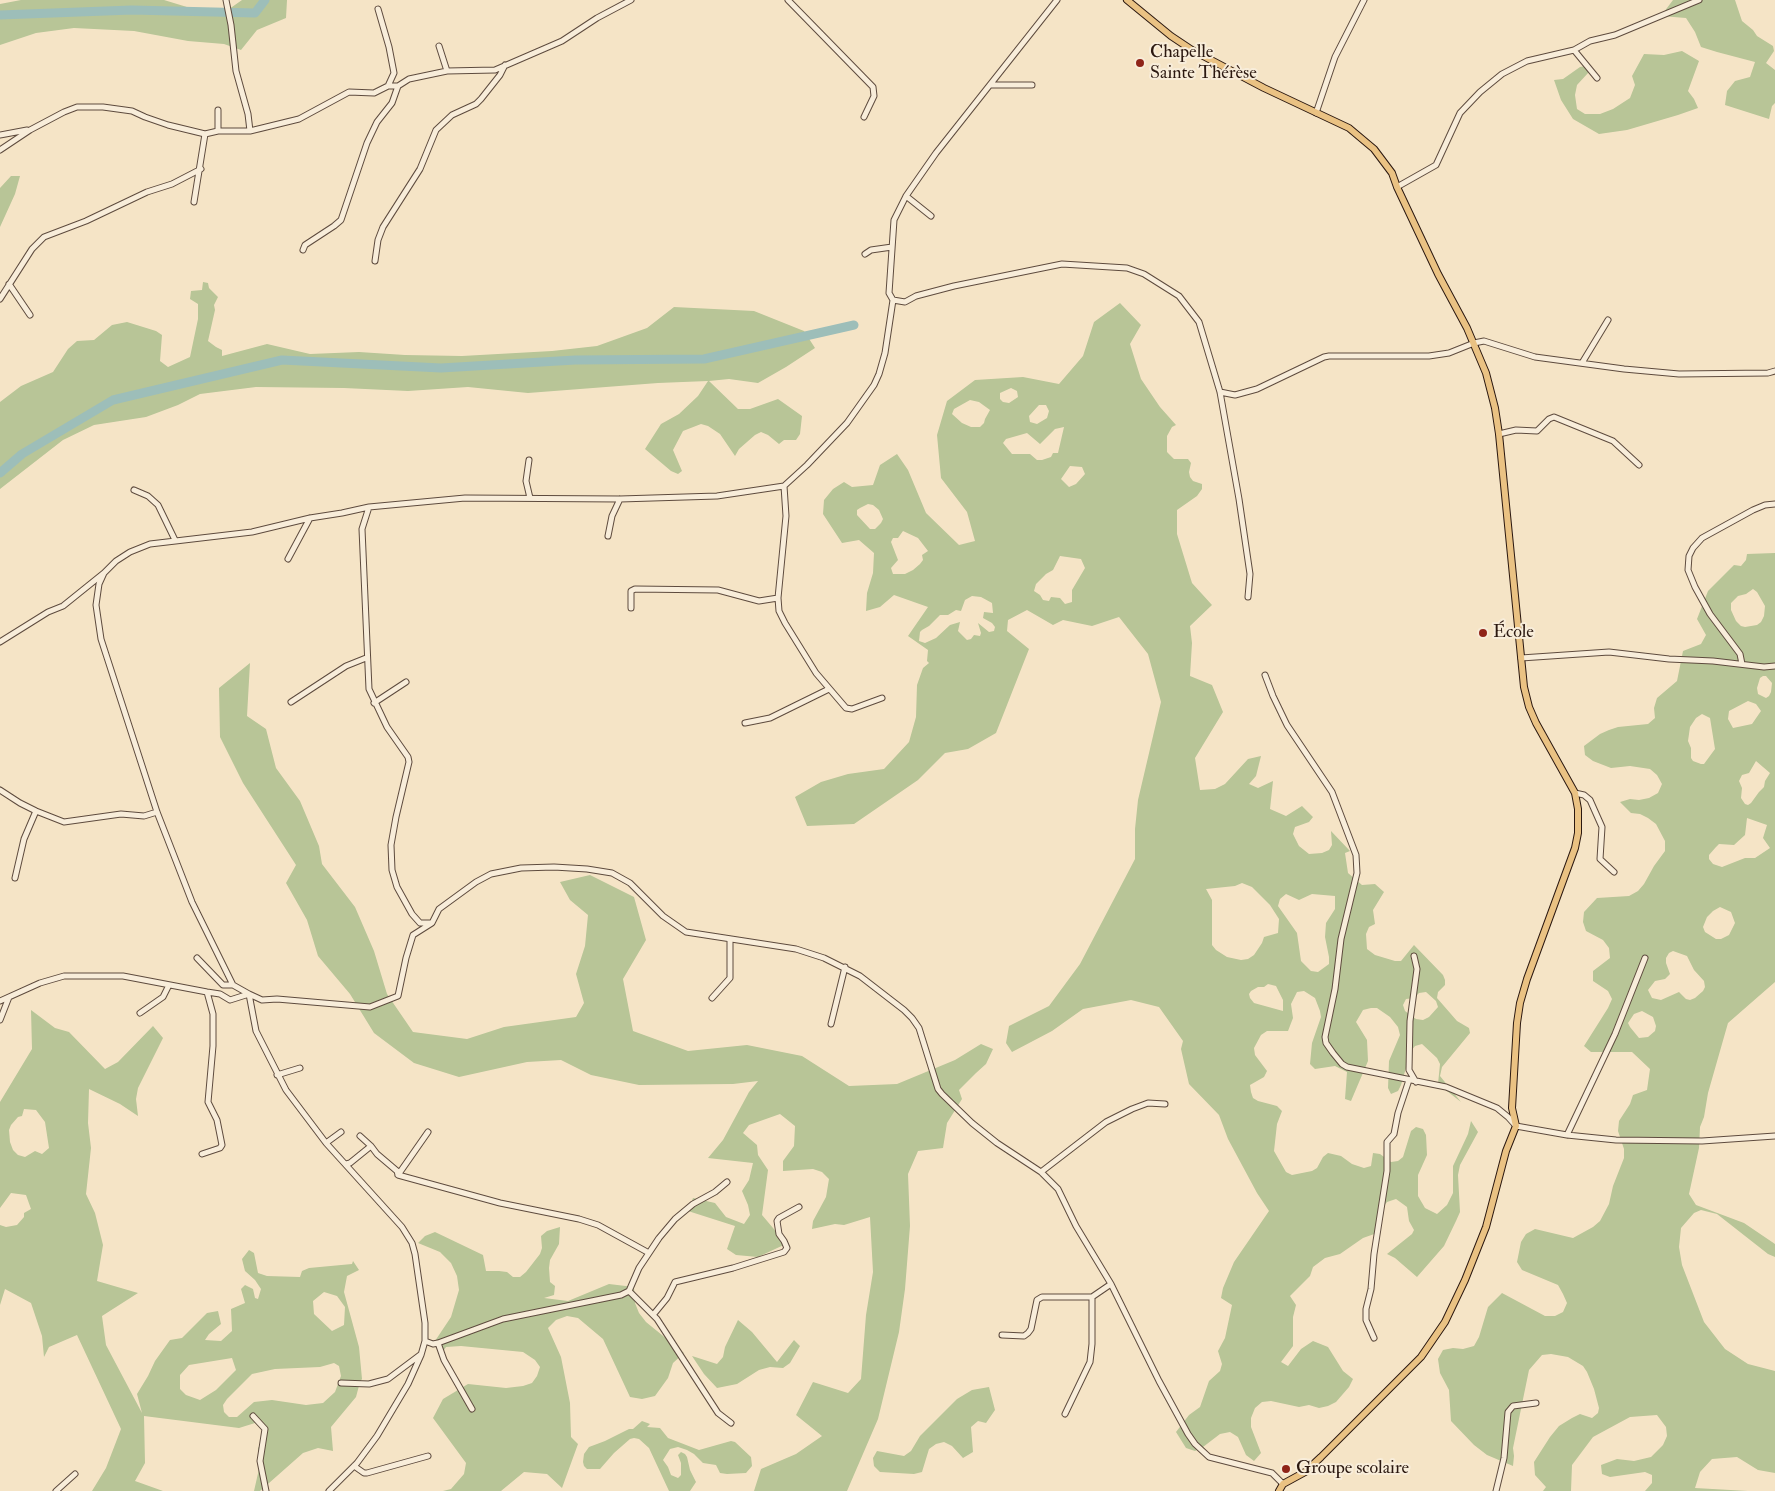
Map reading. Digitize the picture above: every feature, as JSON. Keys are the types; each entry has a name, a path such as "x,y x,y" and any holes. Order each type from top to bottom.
{"main road":[{"path":"1127,0 1171,36 1192,50 1316,113 1350,128 1365,140 1392,172 1397,187 1438,274 1474,342 1486,373 1499,434 1523,681 1536,724 1575,793 1578,820 1576,848 1527,980 1520,1004 1517,1023 1512,1108 1516,1126 1506,1151 1491,1212 1454,1305 1435,1339 1421,1357 1322,1457 1305,1472 1283,1484 1279,1491"}],"street":[{"path":"226,0 236,71 248,114 250,131"},
{"path":"0,150 30,130 77,107 103,107 132,111 145,118 205,134 218,131 250,131 299,119 349,92 369,94 388,86 398,86 409,79 446,71 491,70 562,41 597,18 631,0"},
{"path":"788,0 873,87 874,96 864,117"},
{"path":"0,642 48,612 63,606 116,561 130,552 150,544 244,533 310,518 342,514 369,506 437,500 620,499 717,496 784,486 847,423 874,385 885,353 893,300 890,293 894,220 906,196 936,153 1057,0"},
{"path":"1316,113 1335,57 1364,0"},
{"path":"1397,187 1436,165 1460,113 1480,92 1502,74 1527,61 1574,50 1586,42 1622,32 1699,0"},
{"path":"378,9 389,46 394,73 388,86"},
{"path":"439,46 446,71"},
{"path":"1574,50 1597,78"},
{"path":"375,261 378,240 383,227 420,169 436,130 452,115 476,104 500,75 505,65"},
{"path":"990,85 1032,85"},
{"path":"303,250 305,245 341,220 367,143 377,122 392,103 398,86"},
{"path":"218,110 218,131"},
{"path":"0,135 30,130"},
{"path":"194,202 205,134"},
{"path":"0,299 32,249 44,237 86,221 147,192 172,184 200,169"},
{"path":"906,196 932,216"},
{"path":"865,254 871,250 892,247"},
{"path":"893,300 905,302 916,296 954,286 1062,264 1127,268 1144,274 1172,291 1184,301 1197,318 1220,392 1250,574 1248,597"},
{"path":"9,284 30,315"},
{"path":"1582,363 1608,320"},
{"path":"1220,392 1235,395 1262,387 1329,356 1429,356 1449,353 1474,342 1487,341 1535,357 1624,369 1679,374 1775,372"},
{"path":"1499,434 1516,430 1537,431 1549,419 1554,417 1612,440 1639,465"},
{"path":"529,460 526,481 530,498"},
{"path":"784,486 786,516 778,598 779,611 816,673 846,708 850,709 882,698"},
{"path":"134,490 148,496 158,505 175,540"},
{"path":"608,536 612,516 620,499"},
{"path":"1742,664 1740,654 1710,614 1695,587 1688,570 1689,556 1702,538 1753,510 1765,505 1775,504"},
{"path":"369,506 362,529 367,632 366,658 369,689 387,727 408,756 410,762 400,797 391,845 394,878 412,914 420,923 432,922"},
{"path":"288,559 310,518"},
{"path":"104,573 96,596 98,626 157,812 192,902 233,985"},
{"path":"630,608 631,591 635,589 718,590 760,601 778,598"},
{"path":"1521,658 1610,652 1669,659 1713,661 1764,667 1775,666"},
{"path":"291,702 346,666 366,658"},
{"path":"1265,675 1272,696 1287,725 1332,792 1356,855 1358,873 1341,939 1335,989 1325,1037 1326,1043 1338,1059 1347,1067 1446,1087 1496,1108 1508,1116 1516,1126 1566,1135 1616,1140 1702,1141 1775,1136"},
{"path":"374,703 406,682"},
{"path":"745,723 770,718 829,689"},
{"path":"0,790 36,811 64,822 121,814 144,816 157,812"},
{"path":"1575,793 1587,797 1597,816 1602,827 1600,859 1614,872"},
{"path":"15,878 24,839 36,811"},
{"path":"197,958 223,985 233,985 262,1000 278,999 370,1007 398,996 406,958 414,935 432,922 438,909 476,882 491,874 512,869 554,867 612,873 630,883 680,930 694,934 796,949 845,967 880,990 912,1018 919,1028 938,1089 942,1094 972,1123 1041,1172 1058,1189 1076,1226 1110,1284 1159,1381 1195,1444 1209,1457 1272,1473 1283,1484"},
{"path":"712,998 730,978 730,939"},
{"path":"1414,956 1417,969 1410,1021 1409,1070 1416,1082"},
{"path":"1566,1135 1612,1042 1645,958"},
{"path":"831,1024 845,967"},
{"path":"0,1001 40,983 73,976 123,976 220,994 230,1000 249,994"},
{"path":"140,1013 163,997 169,985"},
{"path":"202,1154 220,1148 222,1145 217,1120 208,1102 213,1046 213,1014 207,992"},
{"path":"249,994 256,1031 277,1075 302,1113 326,1143 402,1227 412,1243 417,1259 425,1341 421,1355 393,1411 368,1449 330,1491"},
{"path":"0,1020 9,998"},
{"path":"277,1075 300,1068"},
{"path":"1374,1338 1366,1320 1366,1309 1371,1289 1386,1171 1387,1142 1394,1134 1398,1113 1409,1080"},
{"path":"1041,1172 1106,1122 1132,1109 1148,1104 1165,1104"},
{"path":"326,1143 341,1132"},
{"path":"398,1175 428,1132"},
{"path":"360,1136 398,1175 500,1203 579,1219 598,1225 649,1253"},
{"path":"346,1164 350,1163 371,1146"},
{"path":"425,1341 433,1344 438,1343 503,1319 621,1295 629,1291 639,1268 675,1219 693,1204 715,1192 727,1182"},
{"path":"653,1315 667,1298 675,1282 733,1268 786,1250 784,1241 779,1234 777,1221 799,1207"},
{"path":"1002,1335 1024,1336 1028,1333 1037,1300 1042,1297 1092,1297 1110,1284"},
{"path":"629,1291 653,1315 718,1413 731,1423"},
{"path":"1065,1414 1090,1362 1092,1297"},
{"path":"438,1343 444,1360 472,1409"},
{"path":"341,1383 369,1384 388,1380 421,1355"},
{"path":"1496,1491 1504,1458 1508,1412 1513,1406 1536,1403"},
{"path":"253,1416 265,1429 260,1460 266,1491"},
{"path":"354,1466 367,1473 428,1456"},
{"path":"56,1491 75,1474"}],"green space":[{"path":"21,0 164,0 200,11 222,14 242,0 287,0 286,18 257,30 241,50 224,44 188,41 134,31 74,28 36,33 0,45 0,4"},
{"path":"1673,0 1735,0 1742,21 1757,36 1773,46 1774,51 1766,63 1775,70 1775,103 1772,106 1769,119 1725,105 1727,91 1735,81 1750,77 1755,62 1701,47 1695,32 1686,18 1661,16"},
{"path":"1682,51 1699,61 1688,91 1698,108 1627,130 1599,134 1573,119 1561,100 1554,80 1563,79 1580,67 1585,66 1589,69 1588,73 1577,85 1575,95 1577,109 1585,114 1600,114 1613,109 1630,98 1635,85 1632,76 1644,54 1664,55"},
{"path":"11,176 20,176 15,194 0,227 0,188"},
{"path":"203,282 208,283 209,288 218,297 214,305 215,310 208,341 222,350 222,356 267,344 310,354 359,352 462,356 552,351 597,346 647,328 674,307 754,311 804,331 815,348 758,383 729,379 709,381 738,409 750,409 778,399 802,416 800,434 796,440 784,440 779,444 761,432 739,449 735,456 720,434 701,424 683,431 673,450 682,471 678,474 671,471 645,449 661,424 679,414 698,396 708,381 528,393 468,387 408,391 256,387 200,394 146,417 94,425 63,440 0,489 0,402 21,386 53,372 68,349 77,341 94,340 112,325 127,322 156,331 162,335 160,361 168,367 190,357 198,319 198,304 190,299 191,291 202,290"},
{"path":"1120,303 1141,325 1130,344 1141,379 1160,407 1176,425 1172,427 1167,436 1167,452 1174,459 1188,459 1191,463 1190,477 1193,481 1202,484 1202,489 1197,496 1177,510 1177,534 1192,583 1212,605 1190,626 1192,643 1190,676 1212,685 1223,712 1195,758 1200,790 1215,789 1225,784 1248,759 1261,756 1256,776 1249,784 1258,788 1273,781 1270,809 1286,816 1302,806 1313,817 1309,822 1295,827 1293,834 1299,846 1309,854 1322,853 1329,850 1332,845 1331,831 1350,851 1345,853 1348,873 1362,885 1375,884 1384,892 1373,910 1375,924 1369,927 1366,934 1367,949 1375,955 1401,961 1414,945 1443,975 1445,985 1438,992 1437,998 1457,1021 1469,1028 1470,1033 1442,1067 1440,1076 1461,1102 1438,1084 1440,1064 1437,1058 1422,1044 1415,1046 1411,1051 1401,1085 1398,1091 1391,1094 1388,1088 1389,1061 1400,1035 1398,1027 1390,1017 1377,1008 1363,1010 1356,1022 1367,1040 1368,1061 1351,1101 1345,1099 1347,1072 1335,1066 1315,1069 1310,1064 1312,1043 1321,1017 1315,998 1304,991 1297,992 1291,1004 1293,1018 1288,1031 1267,1031 1261,1035 1254,1048 1255,1055 1267,1071 1264,1077 1250,1085 1251,1092 1253,1098 1277,1106 1282,1111 1277,1124 1274,1151 1286,1172 1292,1175 1312,1171 1317,1168 1323,1157 1328,1153 1341,1156 1352,1164 1364,1168 1371,1166 1373,1153 1380,1154 1391,1162 1398,1161 1403,1157 1411,1131 1416,1127 1423,1129 1426,1135 1427,1155 1418,1175 1418,1196 1425,1208 1437,1214 1447,1205 1453,1193 1453,1166 1468,1134 1471,1121 1478,1132 1460,1165 1458,1175 1460,1212 1444,1246 1417,1277 1395,1258 1387,1254 1412,1234 1414,1230 1409,1221 1407,1207 1396,1199 1387,1202 1384,1206 1380,1230 1377,1233 1363,1238 1340,1254 1325,1258 1313,1267 1310,1276 1290,1296 1296,1305 1293,1317 1293,1346 1281,1362 1288,1366 1301,1349 1313,1341 1328,1347 1343,1371 1353,1379 1349,1387 1336,1402 1328,1406 1319,1408 1309,1405 1299,1407 1271,1401 1262,1402 1255,1408 1251,1418 1251,1427 1261,1453 1254,1461 1246,1455 1238,1437 1230,1432 1220,1434 1195,1451 1186,1448 1176,1432 1189,1415 1200,1407 1209,1381 1220,1371 1222,1364 1218,1351 1225,1338 1232,1305 1221,1298 1223,1288 1234,1262 1269,1211 1257,1193 1228,1139 1219,1115 1189,1084 1181,1049 1183,1041 1159,1007 1131,1000 1083,1009 1052,1031 1012,1052 1006,1043 1009,1026 1049,1006 1080,964 1135,859 1135,829 1138,800 1161,702 1148,654 1119,617 1092,626 1063,620 1053,625 1027,610 1008,620 1007,631 1029,649 996,733 968,749 945,753 918,780 854,824 807,826 795,797 821,782 848,774 884,769 909,742 916,717 917,685 923,668 929,663 927,661 928,650 908,636 928,607 894,595 880,607 866,611 867,593 873,573 874,553 859,540 842,543 823,514 824,500 833,489 844,482 852,487 873,485 880,465 897,454 908,470 926,513 959,545 975,541 967,512 941,478 937,435 947,401 975,380 1023,377 1059,384 1083,356 1094,322","holes":["1011,388 1017,391 1018,397 1009,403 1003,402 1000,399 1000,393","970,400 979,402 990,410 980,427 971,427 962,423 952,414 954,409","1039,405 1046,405 1049,411 1047,418 1037,424 1030,422 1029,416","1064,427 1058,453 1053,453 1051,457 1042,460 1037,460 1030,454 1012,454 1003,443 1006,439 1027,433 1040,444 1055,429","1070,466 1082,467 1085,474 1076,484 1069,487 1061,479","868,504 873,505 879,510 883,519 875,529 870,529 857,515 857,510","903,531 918,538 928,551 922,555 923,560 913,570 905,574 893,574 891,568 898,560 891,542 893,538 898,538","1060,556 1081,559 1085,568 1072,590 1072,602 1065,604 1060,598 1051,597 1049,601 1043,600 1034,591 1036,584 1053,570","972,596 981,597 992,603 993,613 984,612 983,618 992,623 995,627 994,631 989,632 978,623 980,636 974,635 971,639 967,640 958,631 960,622 950,625 936,638 925,643 919,641 920,632 940,615 948,615 956,610 961,611 965,600","1242,883 1252,887 1270,905 1279,919 1278,933 1264,937 1254,955 1248,959 1241,960 1227,957 1212,945 1212,900 1206,889 1235,886","1286,894 1299,900 1312,894 1335,896 1335,909 1326,923 1325,937 1329,964 1318,972 1311,971 1301,961 1297,933 1278,906 1280,899","1268,984 1276,986 1283,1000 1283,1011 1254,1003 1250,998 1249,994 1251,991","1426,992 1436,1001 1438,1007 1429,1017 1423,1020 1416,1019 1405,1011 1403,1005 1406,999 1414,998 1419,993"]},
{"path":"1775,553 1775,982 1728,1023 1700,1127 1699,1148 1689,1194 1696,1205 1744,1223 1775,1244 1775,1257 1768,1254 1717,1214 1701,1210 1694,1213 1681,1228 1679,1247 1682,1265 1704,1322 1725,1349 1748,1364 1775,1371 1775,1473 1758,1470 1737,1457 1712,1459 1700,1472 1695,1488 1748,1491 1645,1491 1652,1483 1652,1475 1645,1472 1610,1477 1602,1474 1601,1465 1617,1459 1634,1461 1651,1457 1663,1445 1667,1436 1666,1427 1657,1415 1630,1417 1593,1437 1572,1465 1571,1491 1543,1491 1546,1487 1535,1475 1534,1462 1550,1437 1559,1426 1580,1414 1592,1418 1598,1413 1599,1408 1594,1389 1583,1366 1568,1357 1551,1354 1542,1355 1529,1370 1513,1448 1513,1466 1487,1455 1474,1445 1451,1421 1449,1390 1440,1373 1438,1359 1443,1350 1463,1349 1474,1346 1479,1337 1488,1307 1502,1293 1545,1316 1555,1316 1563,1312 1567,1303 1558,1285 1522,1270 1517,1262 1521,1242 1526,1234 1535,1229 1573,1238 1600,1221 1609,1204 1613,1186 1624,1158 1624,1149 1618,1131 1619,1121 1630,1104 1633,1095 1647,1090 1650,1069 1632,1052 1591,1052 1584,1046 1612,999 1608,991 1593,981 1593,971 1610,958 1609,948 1603,940 1586,931 1583,922 1584,912 1597,898 1629,896 1638,891 1665,851 1665,841 1656,824 1640,814 1631,813 1620,802 1630,799 1649,798 1658,793 1662,784 1657,775 1650,769 1630,766 1611,768 1593,761 1585,755 1584,746 1609,730 1618,727 1648,724 1655,718 1654,708 1657,698 1677,681 1683,651 1701,644 1706,635 1697,619 1708,591 1734,565 1741,566 1746,560 1747,554","holes":["1753,589 1757,592 1765,606 1761,622 1757,625 1745,627 1736,621 1731,610 1731,603 1738,596 1746,594","1763,676 1766,676 1772,683 1771,692 1766,698 1758,694 1757,688 1760,678","1748,701 1756,704 1761,711 1752,724 1733,728 1728,719 1729,711","1702,714 1710,718 1715,749 1704,764 1693,761 1691,758 1691,748 1688,741 1690,727 1696,718","1756,761 1770,773 1764,787 1748,805 1741,798 1742,788 1739,781 1742,775 1749,773","1747,818 1767,825 1763,838 1770,848 1755,858 1745,858 1722,867 1713,864 1709,859 1709,855 1719,844 1734,845 1745,835","1720,907 1731,912 1735,923 1729,935 1716,939 1705,932 1703,927 1707,917","1673,951 1687,956 1694,970 1704,981 1705,987 1703,991 1690,1000 1686,999 1679,992 1661,1000 1652,998 1648,990 1655,981 1665,979 1670,974 1666,958","1642,1011 1653,1017 1656,1026 1655,1031 1648,1037 1639,1038 1628,1023 1634,1014"]},
{"path":"250,663 247,716 266,729 276,768 300,801 319,846 322,864 355,907 374,951 387,994 413,1032 467,1039 504,1027 576,1017 584,1003 576,974 585,946 588,915 570,900 560,882 590,875 634,897 646,940 623,979 633,1031 688,1051 747,1045 802,1056 849,1086 897,1084 955,1060 981,1044 993,1049 986,1064 959,1090 962,1099 947,1123 943,1148 918,1151 908,1174 910,1226 905,1289 899,1332 878,1419 847,1491 754,1491 761,1469 796,1454 822,1436 796,1415 813,1382 848,1393 861,1379 866,1315 873,1272 870,1217 844,1225 835,1224 812,1229 813,1221 826,1197 829,1179 822,1172 813,1169 783,1171 783,1161 794,1146 795,1126 780,1114 749,1125 743,1133 757,1145 758,1155 768,1170 762,1215 784,1241 788,1243 758,1257 736,1255 727,1249 735,1226 688,1211 693,1198 715,1203 726,1217 744,1224 750,1215 742,1191 749,1180 753,1163 708,1158 723,1140 749,1092 758,1081 733,1084 639,1085 591,1075 561,1060 527,1062 459,1077 414,1063 374,1033 350,994 318,956 307,920 286,883 296,865 243,783 220,737 219,688"},
{"path":"31,1010 55,1028 69,1032 105,1069 118,1062 153,1026 163,1038 138,1088 136,1099 138,1116 120,1104 89,1089 88,1123 91,1148 86,1194 95,1213 103,1245 97,1281 138,1293 102,1316 106,1345 142,1413 137,1394 155,1361 170,1340 182,1338 207,1313 218,1311 221,1324 205,1340 221,1341 232,1331 231,1309 245,1303 241,1289 245,1285 253,1289 255,1298 258,1299 261,1289 245,1271 242,1259 249,1250 254,1253 258,1273 267,1276 300,1277 302,1271 309,1268 352,1264 353,1261 359,1270 347,1276 344,1292 359,1347 362,1379 356,1397 331,1427 333,1451 318,1448 303,1453 260,1491 254,1491 259,1469 258,1448 266,1437 266,1430 255,1423 239,1428 144,1416 145,1463 135,1481 163,1491 92,1491 106,1468 121,1429 77,1335 49,1347 44,1357 42,1336 31,1303 5,1289 0,1305 0,1225 6,1227 17,1225 24,1217 24,1213 31,1209 26,1195 11,1193 0,1208 0,1102 32,1049","holes":["24,1109 36,1110 45,1122 49,1148 42,1154 35,1151 25,1157 18,1155 13,1150 9,1130 18,1117 22,1116","324,1292 337,1296 345,1307 344,1325 332,1331 314,1314 313,1301","232,1358 236,1370 216,1390 200,1400 186,1395 180,1389 180,1375 189,1365","334,1363 339,1366 341,1376 335,1392 323,1403 306,1405 272,1400 254,1402 237,1417 229,1417 224,1412 223,1405 227,1399 252,1374 275,1369 320,1367"]},
{"path":"560,1227 559,1244 550,1260 549,1268 550,1282 555,1286 554,1295 544,1298 568,1301 609,1284 634,1287 635,1303 639,1313 646,1322 684,1353 673,1363 668,1378 655,1396 642,1399 630,1397 603,1339 578,1318 567,1316 556,1320 548,1328 561,1357 570,1403 571,1437 578,1444 562,1488 547,1474 524,1472 501,1491 443,1491 451,1489 464,1474 466,1463 433,1418 443,1399 468,1384 506,1388 523,1386 532,1383 540,1367 535,1360 523,1352 461,1346 446,1347 442,1353 435,1341 451,1317 459,1290 457,1276 451,1263 440,1252 418,1243 425,1236 435,1232 483,1255 486,1271 507,1272 513,1277 520,1277 540,1254 542,1248 541,1236 547,1231"},
{"path":"738,1320 752,1332 777,1362 794,1340 800,1346 790,1363 783,1368 770,1367 759,1370 737,1384 717,1388 704,1374 692,1356 717,1364 723,1357 725,1347"},
{"path":"989,1387 995,1410 986,1423 978,1421 971,1427 973,1452 963,1458 952,1446 944,1442 936,1444 929,1449 922,1472 914,1474 880,1472 874,1466 873,1458 877,1451 904,1456 911,1451 920,1436 957,1399 972,1390"},
{"path":"642,1421 650,1424 647,1427 660,1428 668,1438 699,1450 731,1441 735,1442 751,1457 752,1466 746,1473 720,1473 716,1465 703,1463 687,1450 678,1447 670,1449 663,1460 671,1475 678,1478 681,1475 681,1463 678,1455 681,1452 687,1457 690,1470 696,1482 690,1491 669,1491 649,1448 639,1439 634,1438 630,1439 614,1453 600,1469 587,1469 584,1466 584,1454 589,1447 629,1429 633,1429"}],"waterway":[{"path":"0,15 132,10 255,13 265,0"},
{"path":"0,473 22,454 113,400 282,360 441,368 575,360 704,359 854,325"}],"place":[{"name":"Chapelle Sainte Thérèse","path":"1140,63"},
{"name":"École","path":"1483,633"},
{"name":"Groupe scolaire","path":"1286,1469"}]}
